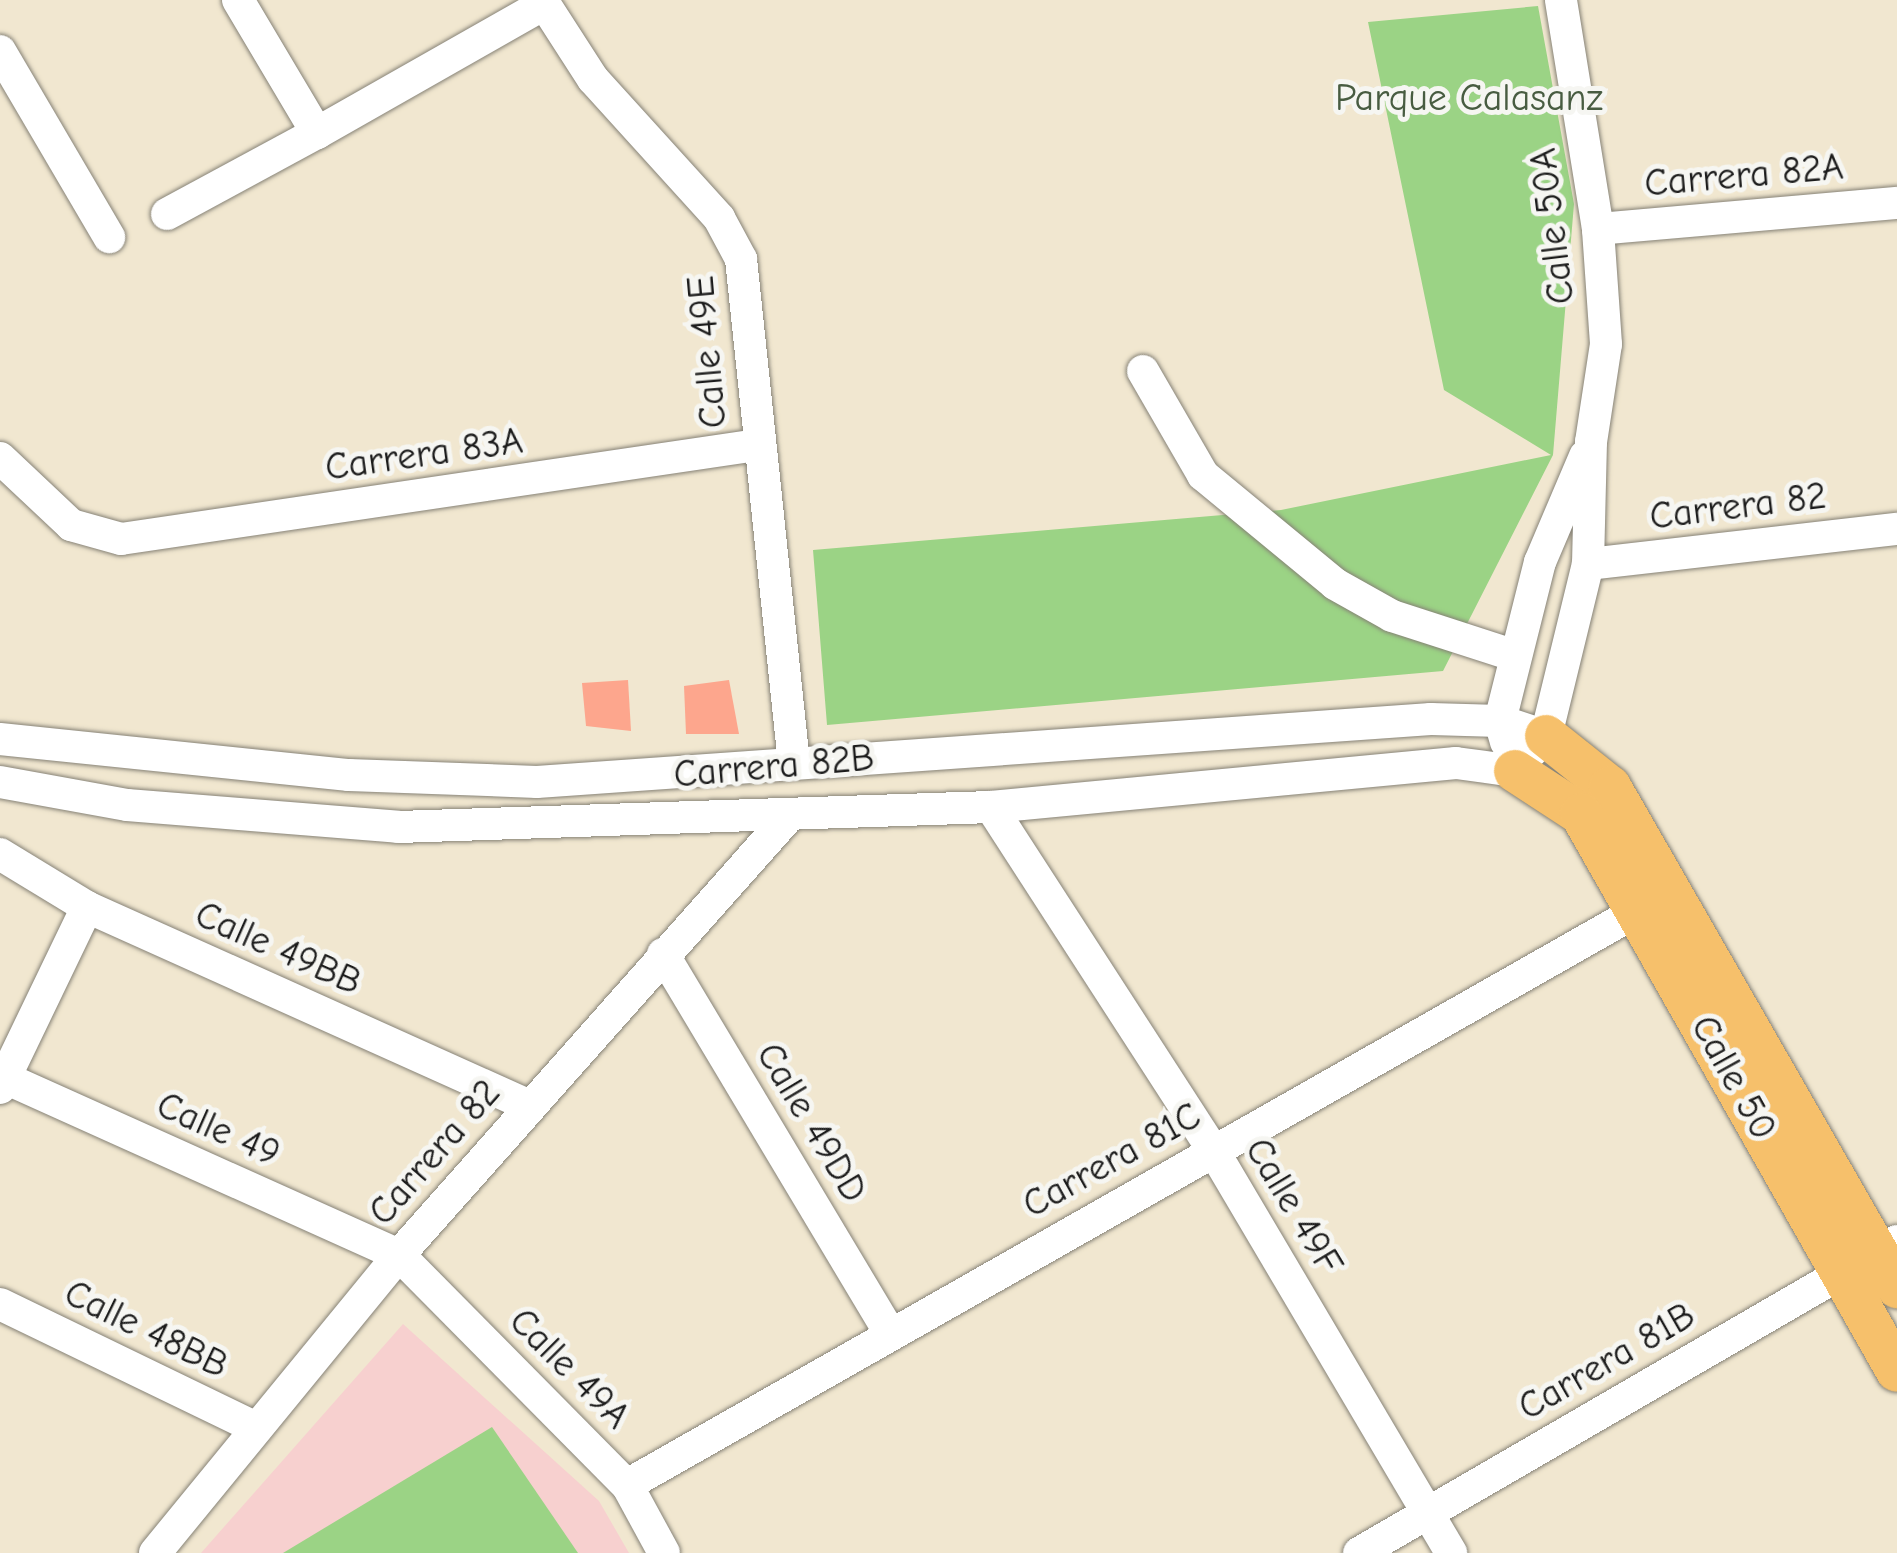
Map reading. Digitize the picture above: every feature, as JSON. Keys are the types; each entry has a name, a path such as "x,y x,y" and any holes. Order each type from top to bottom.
{"main road":[{"name":"Carrera 82B","path":"1546,736 1569,776"},
{"name":"Carrera 82B","path":"1515,770 1569,776"},
{"name":"Calle 50","path":"1569,776 1581,814 1639,910 1878,1263"},
{"name":"Calle 50","path":"1569,776 1610,787 1878,1263 1897,1371"}],"street":[{"path":"238,0 317,133"},
{"name":"Calle 50A","path":"1546,736 1588,564 1591,442 1606,344 1598,229 1561,0"},
{"path":"166,214 317,133 543,2"},
{"name":"Calle 49E","path":"543,2 592,79 734,240 748,290 756,446 794,763"},
{"path":"0,51 108,236"},
{"name":"Carrera 82A","path":"1598,229 1897,203"},
{"path":"1143,371 1204,475 1335,584 1392,616 1516,656"},
{"name":"Calle 50A","path":"1500,721 1540,562 1591,442"},
{"name":"Carrera 83A","path":"0,458 71,525 103,539 756,446"},
{"name":"Carrera 82","path":"1588,564 1897,529"},
{"name":"Carrera 82B","path":"0,739 349,774 537,782 1431,719 1500,721 1546,736"},
{"path":"1500,721 1515,770"},
{"path":"1515,770 1546,736"},
{"name":"Carrera 82B","path":"0,782 127,806 398,827 991,806 1456,763 1515,770"},
{"name":"Calle 49F","path":"991,806 1214,1150 1451,1553"},
{"name":"Carrera 82","path":"155,1553 399,1255 788,816"},
{"name":"Calle 49BB","path":"0,854 87,907 529,1106"},
{"path":"2,1083 87,907"},
{"name":"Carrera 81C","path":"627,1485 889,1332 1639,910"},
{"name":"Calle 49DD","path":"663,954 889,1332"},
{"name":"Calle 49","path":"2,1083 399,1255"},
{"name":"Calle 49A","path":"399,1255 627,1485 664,1553"},
{"name":"Carrera 81B","path":"1359,1553 1878,1263"},
{"name":"Calle 48BB","path":"0,1304 256,1428"}],"shaded area":[{"path":"403,1324 599,1501 629,1553 201,1553"}],"green space":[{"name":"Parque Calasanz","path":"1538,6 1574,204 1553,455 1443,671 827,725 813,550 1281,510 1551,455 1444,390 1368,22"},
{"path":"492,1427 578,1553 283,1553"}],"building":[{"path":"628,680 631,731 586,726 582,683"},
{"path":"729,680 739,734 686,734 684,686"}]}
